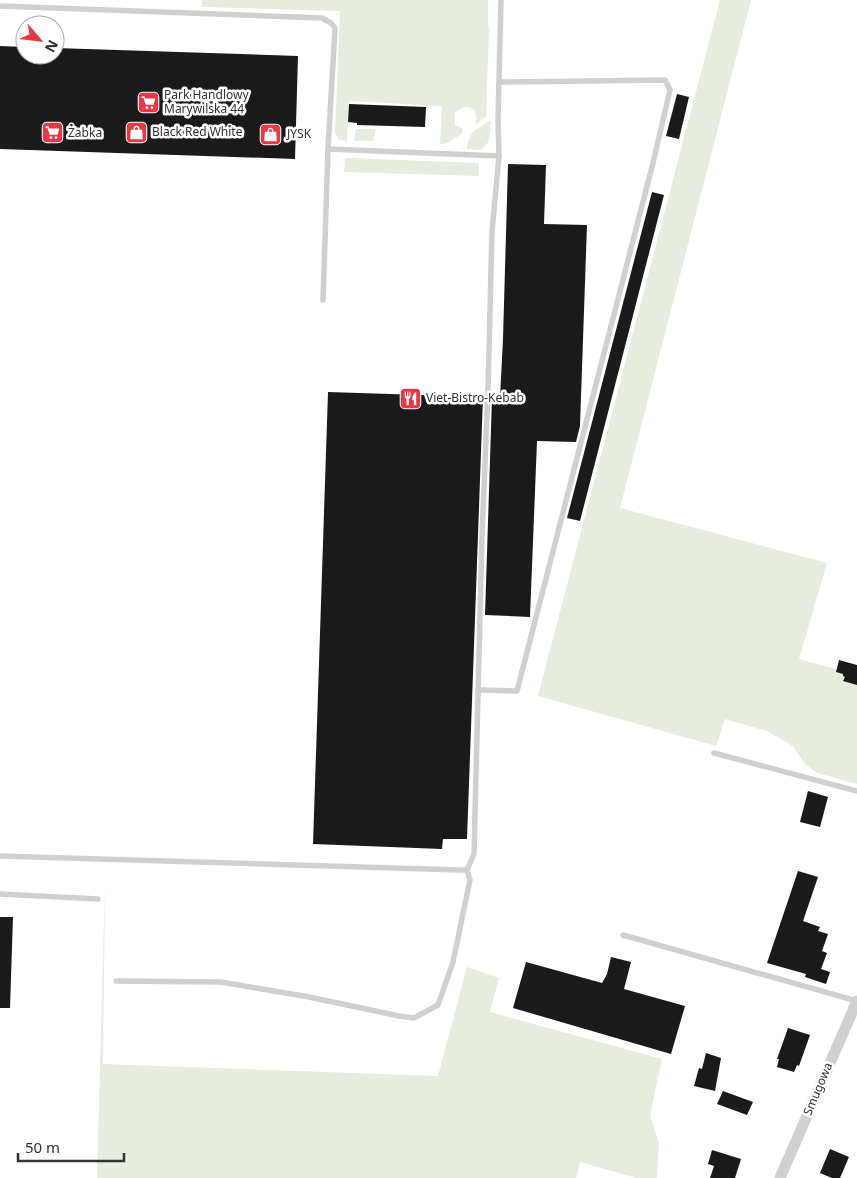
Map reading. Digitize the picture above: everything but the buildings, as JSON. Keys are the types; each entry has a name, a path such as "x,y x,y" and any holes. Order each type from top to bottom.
{"street":[{"name":"Smugowa","path":"780,1178 857,1001"}],"lane":[{"path":"116,981 222,982 414,1018 438,1005 453,962 470,880 467,870 474,854 492,231 499,156 501,0"},
{"path":"0,6 322,18 331,23 334,28 323,300"},
{"path":"478,690 517,690 653,163 670,90 665,80 500,82"},
{"path":"328,149 499,156"},
{"path":"714,753 857,791"},
{"path":"0,856 467,870"},
{"path":"0,894 98,899"},
{"path":"623,935 857,1001"}],"shaded area":[{"path":"202,0 488,0 489,31 486,116 475,125 476,114 471,108 464,107 459,109 455,113 455,125 463,129 462,134 445,144 440,144 442,106 349,101 347,141 339,140 335,133 340,11 202,7"},
{"path":"720,0 751,0 620,508 827,563 799,659 857,675 857,784 817,773 805,764 793,746 767,731 725,719 716,746 538,696"},
{"path":"491,120 490,137 487,144 480,150 467,149 471,135"},
{"path":"356,129 376,129 373,141 354,141"},
{"path":"345,158 479,163 479,176 344,172"},
{"path":"105,884 103,1064 438,1076 467,967 499,978 490,1012 662,1059 650,1116 659,1143 657,1178 636,1178 580,1162 576,1178 97,1178"}],"place":[{"name":"Park Handlowy Marywilska 44","path":"148,102"},
{"name":"Black Red White","path":"136,132"},
{"name":"Żabka","path":"52,133"},
{"name":"JYSK","path":"271,134"},
{"name":"Viet-Bistro-Kebab","path":"410,398"}]}
